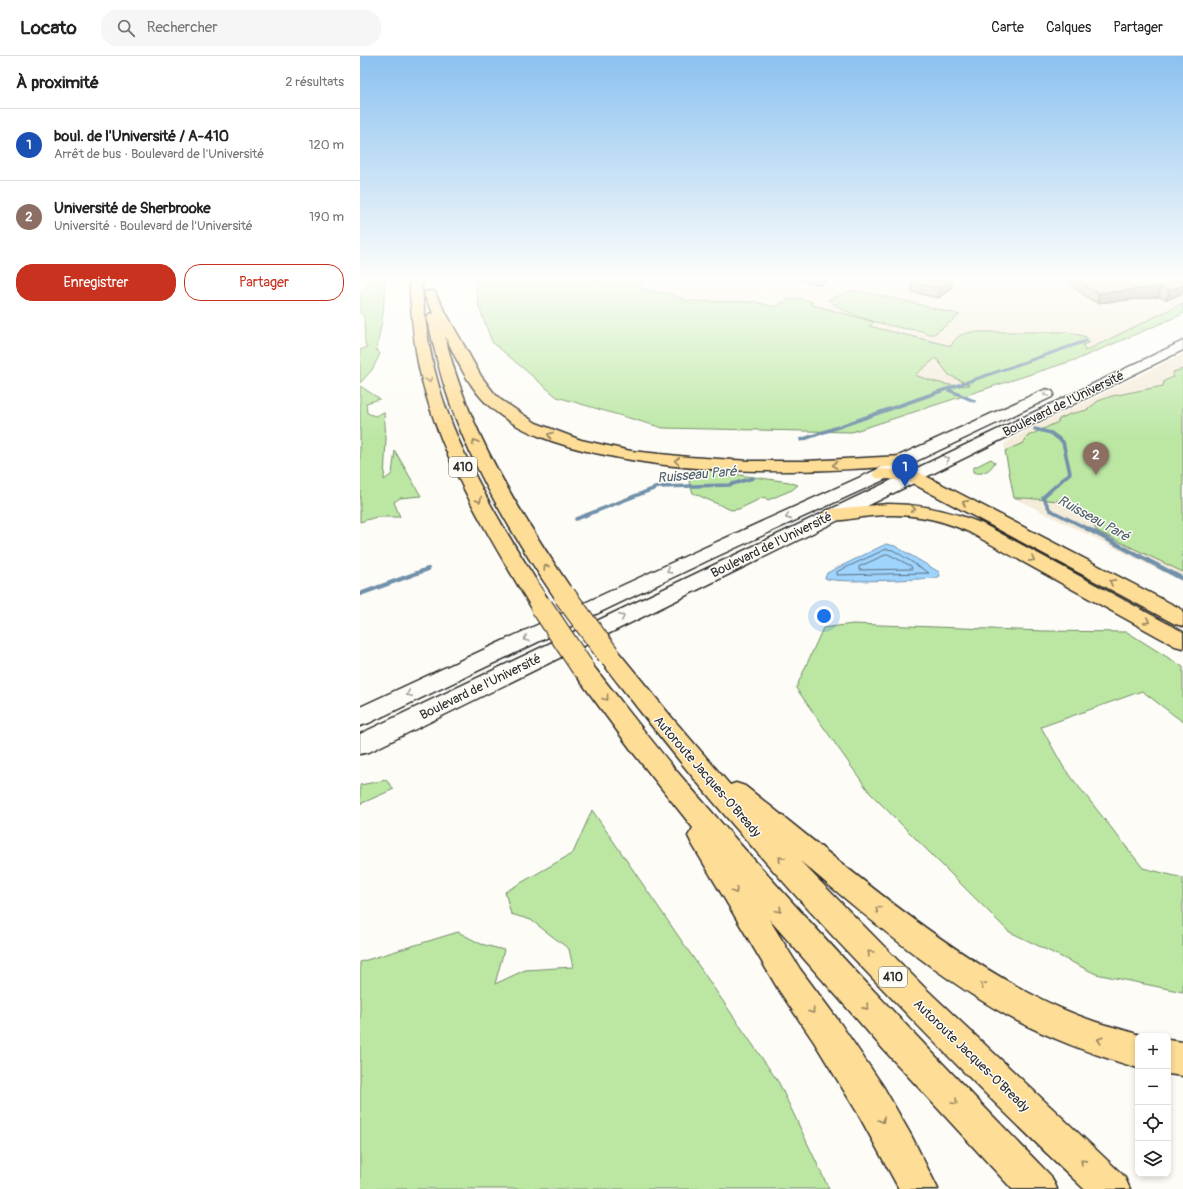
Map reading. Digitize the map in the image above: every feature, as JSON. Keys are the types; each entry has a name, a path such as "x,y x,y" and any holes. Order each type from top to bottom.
{"highway":[{"name":"410","path":"419,333 430,383 446,431 492,526 542,607 582,667 664,774"},
{"name":"Autoroute Jacques-O'Bready","path":"437,333 445,365 471,433 497,487 565,596 608,654 687,753 793,872 900,984 978,1062 1111,1189"},
{"path":"450,333 470,370 487,395 517,420 556,437 588,447 615,453 696,462 907,468 1183,619"},
{"path":"882,474 907,468"},
{"path":"832,515 897,508 926,511 950,517 976,528 1183,641"},
{"path":"687,753 886,916 960,970 1012,1001 1056,1023 1091,1037 1135,1049"},
{"path":"664,774 789,979 826,1031 870,1099 919,1189"},
{"path":"664,774 830,968 920,1066 1038,1189"},
{"path":"1171,1057 1183,1059"}],"main road":[{"name":"Boulevard de l'Université","path":"907,468 1183,345"},
{"name":"Boulevard de l'Université","path":"360,745 832,515 907,468 1057,389"},
{"name":"Boulevard de l'Université","path":"360,717 697,558 882,474"}],"shaded area":[{"path":"489,333 1139,333 1078,359 852,432 663,428 557,397 492,342"},
{"path":"1183,354 1183,582 1014,498 1004,444 1028,430"}],"green space":[{"path":"365,333 380,333 376,349 380,354 372,370 360,383 360,350 367,347 365,344"},
{"path":"489,333 897,333 951,346 959,336 969,333 1071,333 1086,337 1090,342 1083,345 1085,351 1122,333 1139,333 1078,359 852,432 663,428 557,397 492,342","holes":["936,358 949,375 970,385 949,385 915,375"]},
{"path":"925,333 936,333 934,334"},
{"path":"1183,369 1183,572 1097,531 1090,519 1072,509 1069,505 1059,501 1014,498 1005,451 1023,443 1028,436 1058,422 1059,419 1070,414 1087,410 1098,401 1112,396 1163,386 1164,381 1173,377 1173,372"},
{"path":"360,386 380,399 366,403 367,413 375,416 384,412 386,438 384,480 392,474 395,451 421,496 400,498 394,502 400,517 376,517 360,522"},
{"path":"991,459 995,462 989,470 983,473 973,472 973,468"},
{"path":"703,470 733,471 739,475 789,482 798,485 792,490 768,500 764,497 739,509 731,510 693,493 689,482 694,473"},
{"path":"853,624 1044,631 1127,632 1183,667 1183,722 1142,691 1041,727 1064,768 1143,868 1183,878 1183,992 1096,974 1008,931 870,793 796,688 823,628"},
{"path":"386,780 394,789 360,804 360,785"},
{"path":"592,810 779,1083 829,1189 360,1189 360,962 458,932 481,944 504,950 495,984 525,970 573,967 569,949 531,920 511,914 505,892 573,853"}],"water":[{"path":"886,544 895,546 939,572 940,576 936,578 878,581 844,581 825,578 827,573"}],"waterway":[{"name":"Ruisseau Paré","path":"946,389 1086,341"},
{"name":"Ruisseau Paré","path":"941,391 946,389"},
{"name":"Ruisseau Paré","path":"946,389 951,391"},
{"name":"Ruisseau Paré","path":"801,440 944,390"},
{"name":"Ruisseau Paré","path":"949,390 974,401"},
{"name":"Ruisseau Paré","path":"1035,429 1051,433 1063,442 1070,473 1043,497 1050,510 1086,528"},
{"name":"Ruisseau Paré","path":"576,519 658,487 729,485 753,478"},
{"name":"Ruisseau Paré","path":"1086,528 1183,579"},
{"name":"Ruisseau Paré","path":"360,594 428,569"}],"place":[{"name":"Université de Sherbrooke","path":"1096,475"},
{"name":"boul. de l'Université / A-410","path":"905,487"}]}
